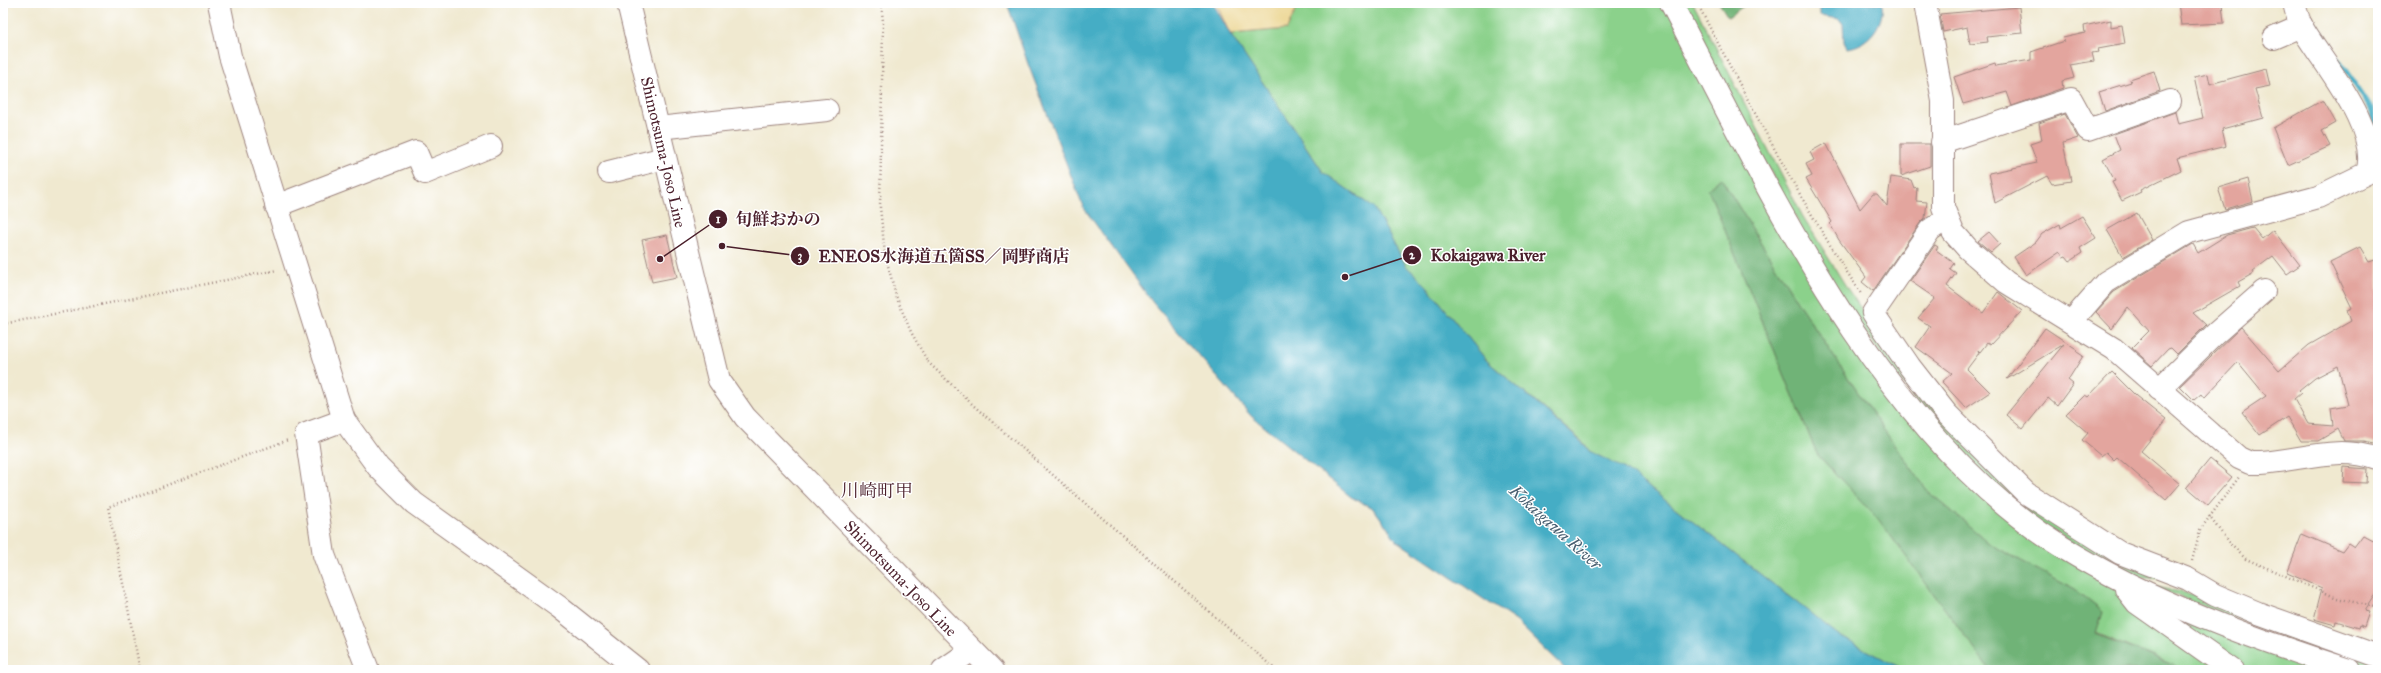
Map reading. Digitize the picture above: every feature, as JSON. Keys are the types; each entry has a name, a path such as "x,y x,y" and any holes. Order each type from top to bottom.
{"street":[{"path":"219,3 230,56 344,420 378,467 414,503 560,607 638,670"},
{"name":"Shimotsuma-Joso Line","path":"628,3 719,380 745,417 992,670"},
{"path":"1671,3 1766,183 1809,259 1846,318 1915,414 1933,436 1975,480 2015,514 2060,546 2119,580 2180,608 2251,636 2350,670"},
{"path":"1925,3 1942,101 1942,193 1946,219 1953,232 1968,249 2006,282 2114,350 2224,447 2250,463 2284,461 2309,455 2337,452 2364,454 2378,459"},
{"path":"2071,322 2106,282 2189,232 2318,197 2367,173 2375,161 2368,128 2362,113 2353,97 2302,26 2294,3"},
{"path":"2274,38 2302,26"},
{"path":"1942,142 2071,99 2088,130 2170,101"},
{"path":"658,128 827,110"},
{"path":"276,206 416,152 425,173 491,146"},
{"path":"608,172 665,158"},
{"path":"1946,219 1930,230 1873,313 1910,367 1946,413 2026,494 2120,553 2188,579 2210,592 2258,613 2378,656"},
{"path":"2159,389 2215,334 2264,291"},
{"path":"344,420 306,434 324,555 368,670"},
{"path":"2119,580 2146,581 2210,592"},
{"path":"2119,580 2137,603 2232,670"},
{"path":"942,670 972,650"}],"path":[{"path":"881,3 883,21 880,207 885,254 896,296 911,332 928,362 974,406 1276,670"},
{"path":"1697,3 1788,173 1835,255 1873,313"},
{"path":"3,324 295,267"},
{"path":"140,670 108,507 306,434"},
{"path":"2188,579 2200,530 2250,463"},
{"path":"2209,516 2230,544 2246,559 2338,598 2378,608"}],"green space":[{"path":"1299,3 1666,3 1749,162 1945,458 2224,670 2185,670 2096,633 2103,612 2075,590 1990,544 1927,490 1871,412 1798,303 1721,178 1708,189 1817,454 1879,520 1990,670 1905,670 1841,637 1625,469 1589,451 1585,444 1487,361 1426,285 1406,266 1374,208 1323,172 1230,34 1287,29"},
{"path":"1679,3 1693,3 1802,215 1847,288 1905,373 2004,479 2193,586 2151,577 2126,577 2035,520 1940,436 1836,292"},
{"path":"1719,3 1748,3 1728,17"},
{"path":"1721,178 1798,303 1871,412 1927,490 1990,544 2075,590 2103,612 2096,634 2185,670 1990,670 1879,520 1817,454 1708,189"},
{"path":"2152,586 2205,597 2378,659 2378,670 2371,670 2343,661"},
{"path":"2142,602 2334,670 2243,670"}],"sand":[{"path":"1216,3 1299,3 1287,29 1230,34"}],"water":[{"path":"1007,3 1213,3 1230,34 1323,172 1374,208 1406,266 1426,285 1487,361 1585,445 1589,451 1625,469 1841,637 1905,670 1566,670 1516,621 1397,541 1374,509 1351,497 1251,416 1153,303 1083,207 1028,64"},
{"path":"1820,3 1882,3 1881,18 1878,26 1869,38 1862,43 1847,48 1844,42 1843,24 1839,19 1820,16"}],"building":[{"path":"2178,3 2222,3 2224,23 2181,25"},
{"path":"2019,7 2022,33 1987,37 1988,42 1970,44 1967,27 1943,32 1940,14"},
{"path":"2111,20 2111,27 2122,25 2125,44 2098,49 2099,52 2092,53 2094,61 2070,65 2074,78 2062,81 2063,88 2012,106 2007,92 1963,104 1954,77 1995,63 1996,66 2031,60 2031,52 2064,41 2063,38 2085,33 2084,26"},
{"path":"2266,69 2270,86 2255,89 2263,118 2222,129 2226,146 2177,158 2181,170 2140,190 2141,192 2122,201 2112,182 2115,181 2103,159 2120,150 2114,134 2175,112 2178,124 2203,118 2194,77 2208,74 2210,84"},
{"path":"2154,71 2160,91 2105,111 2099,92 2131,82 2130,79"},
{"path":"2323,100 2336,123 2322,131 2330,146 2288,165 2273,128"},
{"path":"2065,114 2078,138 2063,143 2071,181 2052,184 2047,176 1995,203 1989,173 2037,163 2030,144 2042,140 2039,123"},
{"path":"1826,143 1860,209 1873,194 1877,194 1887,206 1891,177 1911,180 1914,188 1917,187 1916,201 1927,202 1925,218 1873,291 1862,282 1866,277 1839,240 1830,224 1832,222 1806,179 1812,176 1806,164 1814,160 1810,152"},
{"path":"1901,144 1930,144 1930,166 1901,176"},
{"path":"2248,179 2253,201 2225,209 2218,188"},
{"path":"2137,213 2152,240 2123,257 2107,230"},
{"path":"2082,216 2096,238 2080,248 2082,253 2070,261 2066,256 2063,257 2060,252 2026,275 2014,257 2036,242 2042,234 2060,224 2061,228"},
{"path":"2253,228 2262,239 2273,230 2300,265 2287,274 2273,256 2253,271 2254,273 2238,282 2240,286 2193,313 2206,325 2177,354 2171,348 2168,349 2152,366 2132,348 2149,331 2128,307 2112,329 2096,312 2114,292 2193,244 2198,253 2227,235"},
{"path":"1989,232 2000,244 1991,252 1978,241"},
{"path":"667,235 677,277 652,282 642,240"},
{"path":"1935,245 1938,247 1936,250 1954,263 1950,269 1956,273 1947,286 1983,313 1998,292 2022,311 1990,345 1987,343 1980,352 1978,350 1979,353 1967,369 1990,392 1966,408 1942,382 1952,373 1916,347 1930,326 1918,318 1935,298 1910,281"},
{"path":"2360,247 2369,262 2378,259 2378,444 2364,441 2344,441 2338,429 2318,441 2301,441 2287,417 2260,435 2242,412 2266,396 2238,362 2204,398 2201,394 2194,400 2180,386 2241,327 2279,371 2309,345 2351,321 2347,310 2352,308 2330,262","holes":["2338,366 2348,405 2331,408 2333,426 2308,424 2294,399 2301,393 2299,391 2315,378"]},
{"path":"2045,328 2078,350 2077,352 2083,356 2068,380 2073,384 2057,406 2048,398 2023,429 2006,415 2064,344 2007,379"},
{"path":"2112,372 2136,396 2166,420 2141,451 2180,484 2166,500 2117,457 2114,460 2106,452 2101,456 2082,440 2088,433 2066,414 2085,395 2088,397"},
{"path":"2210,459 2232,477 2208,505 2187,487"},
{"path":"2344,467 2367,469 2366,483 2343,482"},
{"path":"2302,534 2342,551 2348,543 2354,547 2363,535 2378,543 2378,590 2364,611 2369,612 2364,627 2360,625 2359,628 2336,621 2335,625 2314,619 2322,588 2287,573"}],"waterway":[{"path":"2309,17 2371,108 2378,132"}],"place":[{"name":"ENEOS水海道五箇SS／岡野商店","path":"722,246"},
{"name":"旬鮮おかの","path":"660,259"},
{"name":"Kokaigawa River","path":"1345,277"}],"district":[{"name":"川崎町甲","path":"877,491"}]}
